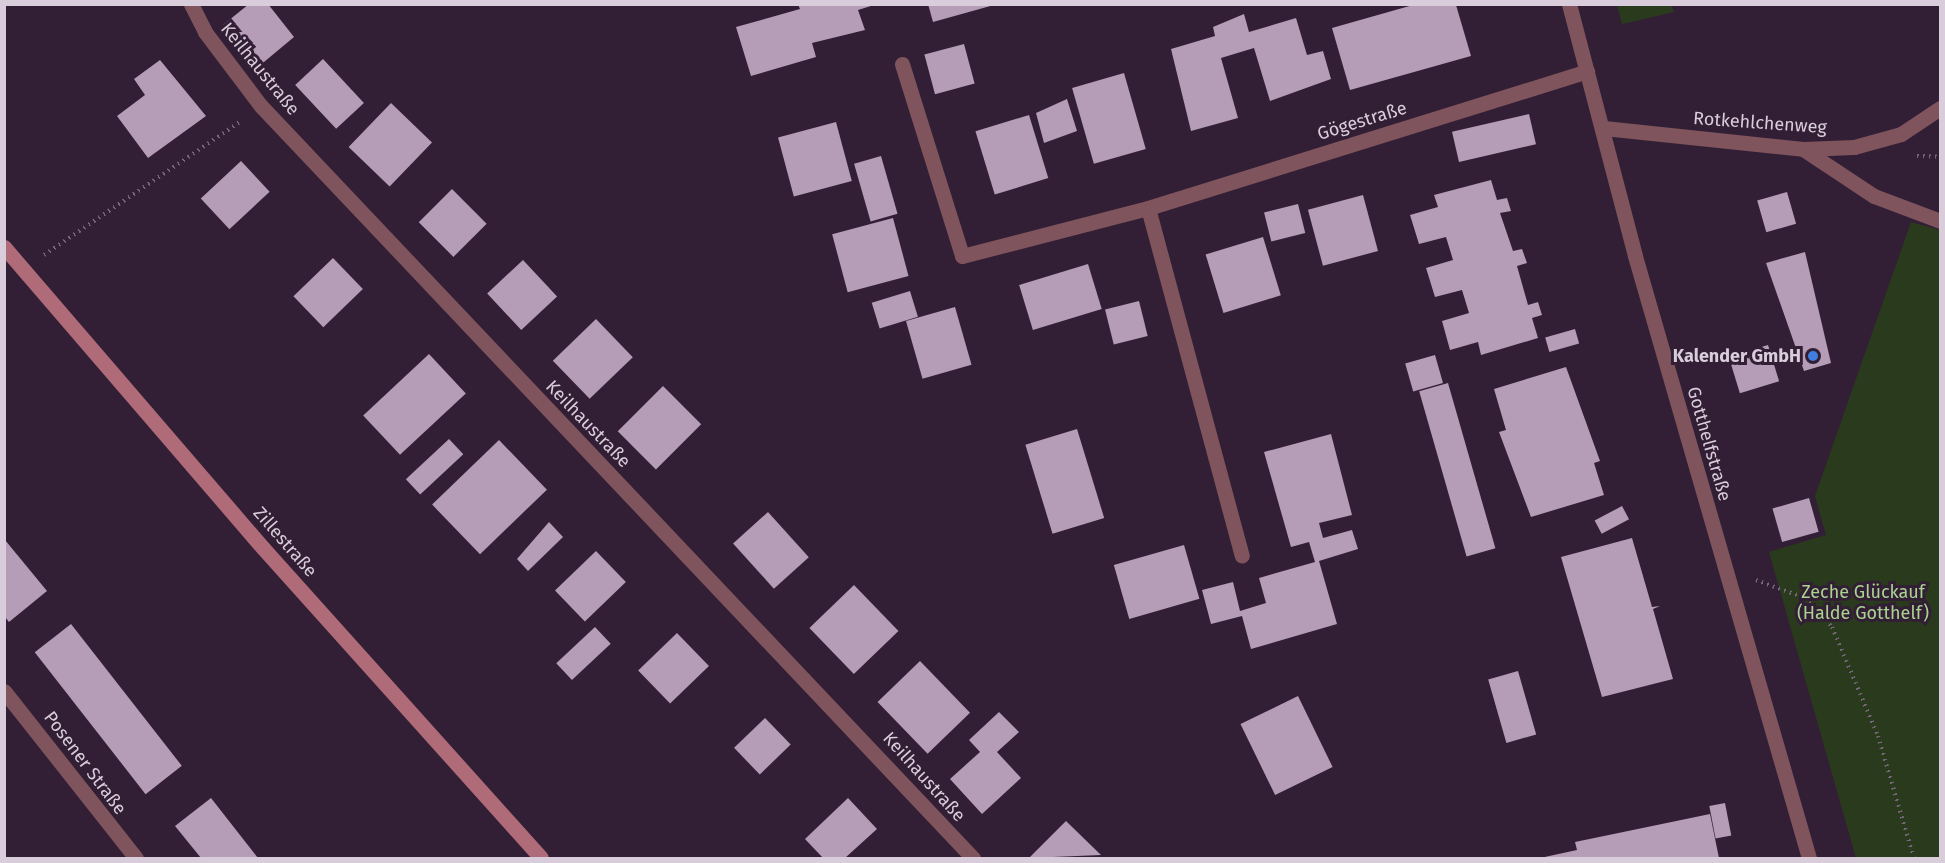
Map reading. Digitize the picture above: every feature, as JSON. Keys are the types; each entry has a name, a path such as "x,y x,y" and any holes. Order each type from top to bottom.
{"main road":[{"name":"Zillestraße","path":"4,247 541,858"}],"street":[{"name":"Keilhaustraße","path":"191,4 205,32 261,106 973,858"},
{"name":"Gotthelfstraße","path":"1569,4 1725,568 1809,858"},
{"name":"Gögestraße","path":"902,64 962,256 1148,208 1587,71"},
{"name":"Rotkehlchenweg","path":"1604,128 1803,149 1854,147 1901,134 1941,108"},
{"path":"1803,149 1874,196 1941,221"},
{"path":"1148,208 1242,556"},
{"name":"Posener Straße","path":"4,691 136,858"}],"path":[{"path":"23,269 261,106"},
{"path":"1725,568 1805,598 1832,627 1878,736 1914,858"}],"green space":[{"path":"1617,5 1671,5 1674,12 1622,24"},
{"name":"Zeche Glückauf (Halde Gotthelf)","path":"1911,222 1940,230 1940,858 1856,858 1769,552 1826,535 1815,496"}],"building":[{"path":"249,4 268,4 294,37 258,67 223,25"},
{"path":"798,4 874,5 858,10 865,30 812,43 816,57 751,76 736,27 800,9"},
{"path":"928,4 994,4 994,5 933,22"},
{"path":"1413,5 1456,5 1471,56 1350,90 1332,28"},
{"path":"1244,14 1249,32 1296,18 1307,55 1323,51 1331,79 1270,101 1254,48 1221,58 1238,118 1191,131 1171,49 1215,36 1213,27"},
{"path":"964,44 975,84 935,94 924,55"},
{"path":"323,59 364,103 336,129 295,85"},
{"path":"160,60 206,116 148,158 117,116 145,95 134,79"},
{"path":"1124,73 1146,149 1094,164 1072,88"},
{"path":"1067,99 1077,131 1044,143 1036,113"},
{"path":"391,103 432,143 390,186 349,147"},
{"path":"1529,114 1536,144 1459,162 1452,132"},
{"path":"1029,115 1048,178 995,194 975,131"},
{"path":"836,122 852,181 794,196 778,138"},
{"path":"881,156 898,214 871,221 854,164"},
{"path":"241,161 270,192 229,229 201,199"},
{"path":"1491,180 1497,200 1507,198 1511,211 1500,213 1513,251 1522,249 1527,263 1517,266 1528,305 1538,302 1542,315 1532,318 1538,338 1481,355 1478,342 1450,350 1442,321 1469,313 1462,290 1435,297 1426,268 1453,260 1446,237 1419,244 1410,215 1438,207 1434,195"},
{"path":"452,189 487,224 453,257 419,222"},
{"path":"1787,192 1796,224 1766,232 1757,201"},
{"path":"1363,195 1378,251 1323,266 1308,210"},
{"path":"1298,204 1305,233 1271,242 1264,212"},
{"path":"893,218 909,276 848,292 832,234"},
{"path":"1263,237 1281,295 1223,313 1206,255"},
{"path":"1805,252 1831,363 1804,371 1766,263"},
{"path":"333,258 363,289 323,327 293,296"},
{"path":"523,260 557,297 521,330 487,293"},
{"path":"1088,264 1102,309 1033,330 1019,285"},
{"path":"910,291 918,317 880,329 872,303"},
{"path":"1139,301 1148,336 1114,344 1105,309"},
{"path":"955,307 972,365 923,379 906,321"},
{"path":"596,319 633,357 590,399 553,361"},
{"path":"1575,329 1579,343 1549,352 1545,338"},
{"path":"1768,345 1779,381 1740,393 1729,357"},
{"path":"429,354 466,393 400,455 363,415"},
{"path":"1435,355 1443,383 1413,391 1405,364"},
{"path":"1566,367 1600,461 1594,463 1604,495 1531,517 1499,432 1506,430 1494,389"},
{"path":"1448,383 1495,548 1467,557 1419,391"},
{"path":"663,386 701,424 656,469 618,431"},
{"path":"1077,429 1104,518 1053,534 1025,445"},
{"path":"1331,434 1352,515 1319,523 1323,538 1352,530 1358,549 1319,561 1337,624 1251,649 1242,616 1211,624 1202,590 1233,582 1240,611 1266,603 1259,578 1315,562 1309,542 1291,547 1264,452"},
{"path":"449,439 463,454 420,495 406,479"},
{"path":"499,440 547,490 480,554 432,505"},
{"path":"1809,498 1819,532 1782,542 1772,508"},
{"path":"1622,506 1629,519 1602,534 1595,521"},
{"path":"768,512 809,557 774,589 733,543"},
{"path":"549,522 563,537 528,571 517,559"},
{"path":"1632,538 1652,607 1660,606 1653,609 1673,679 1602,697 1561,557"},
{"path":"5,540 47,591 9,622 5,617"},
{"path":"1184,545 1199,599 1129,619 1114,565"},
{"path":"596,551 626,582 585,622 555,591"},
{"path":"854,585 898,631 854,674 809,628"},
{"path":"71,624 182,766 146,794 35,652"},
{"path":"595,627 611,644 572,680 556,663"},
{"path":"677,633 709,666 670,704 638,671"},
{"path":"920,661 970,713 928,754 878,702"},
{"path":"1518,671 1536,734 1506,743 1488,680"},
{"path":"1298,696 1333,767 1275,795 1240,724"},
{"path":"999,712 1019,732 997,752 1021,778 982,814 950,779 980,752 969,740"},
{"path":"765,718 791,745 760,774 734,748"},
{"path":"211,798 258,858 201,858 175,826"},
{"path":"848,798 877,829 845,858 823,858 805,839"},
{"path":"1725,803 1731,835 1716,838 1709,806"},
{"path":"1710,814 1719,858 1540,858 1577,850 1575,842"},
{"path":"1066,821 1101,855 1029,858"}],"place":[{"name":"Kalender GmbH","path":"1813,356"}]}
